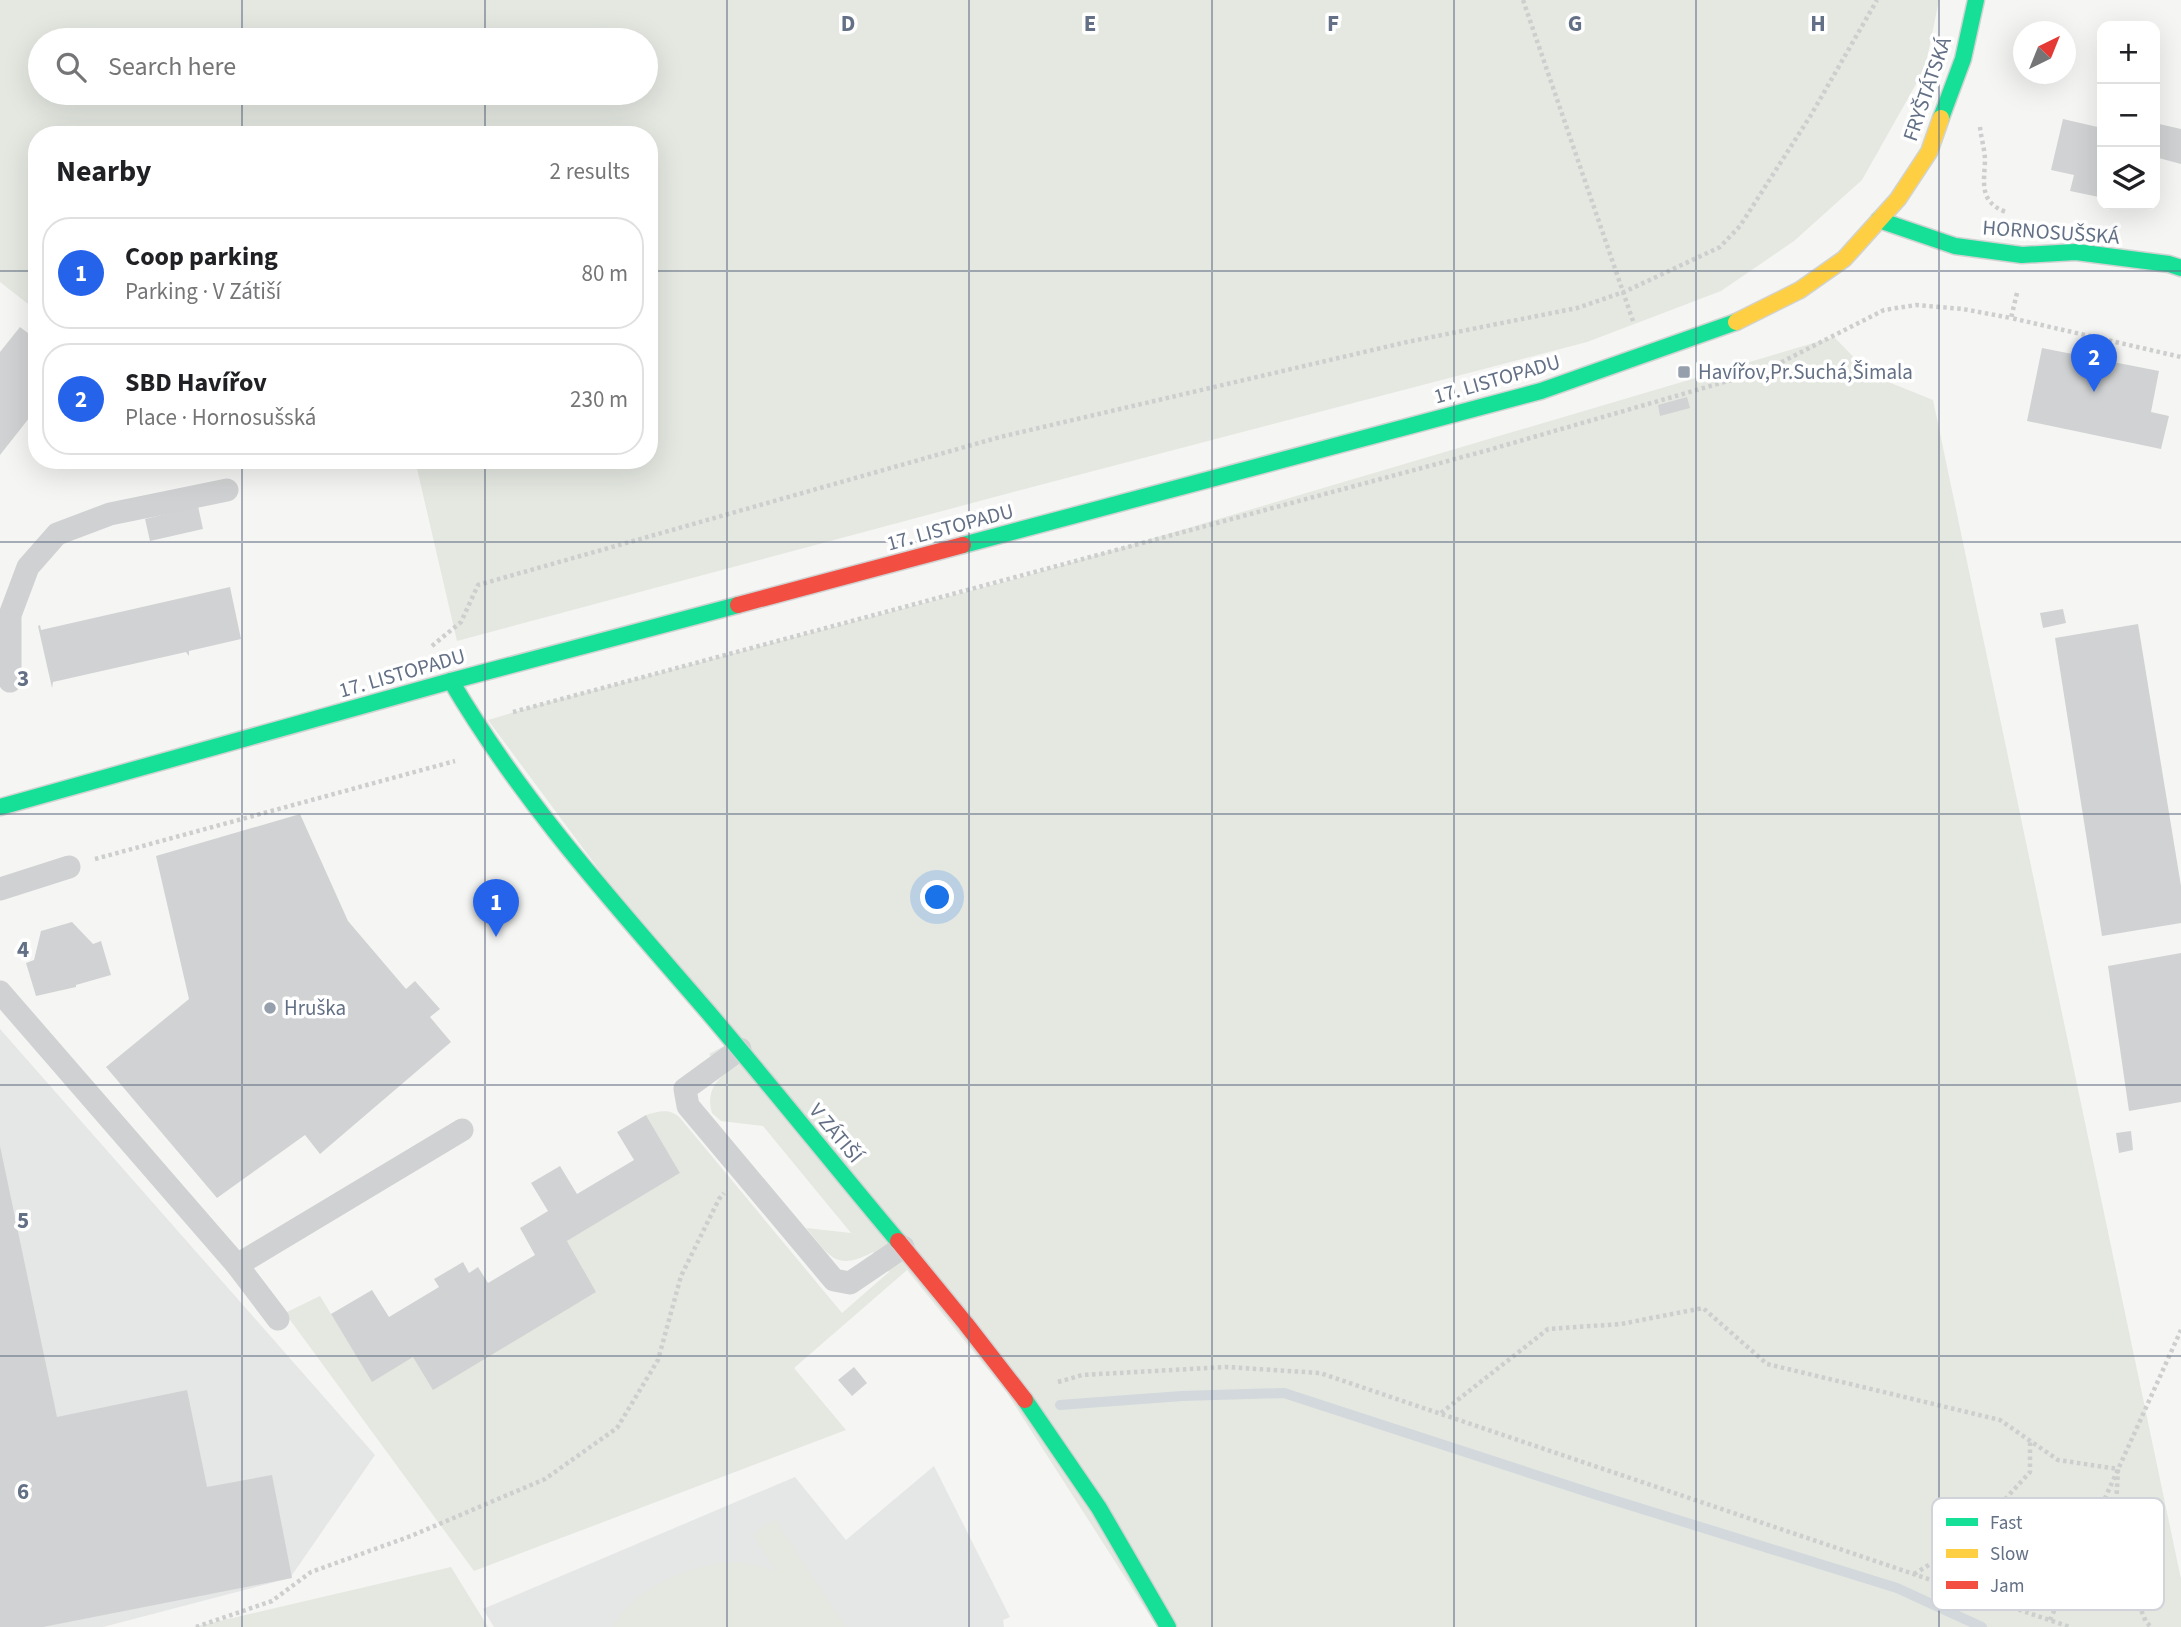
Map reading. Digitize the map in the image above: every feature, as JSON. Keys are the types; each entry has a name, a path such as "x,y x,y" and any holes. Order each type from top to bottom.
{"street":[{"name":"FRYŠTÁTSKÁ","path":"1879,220 1898,199 1929,152 1963,59 1976,0"},
{"name":"HORNOSUŠSKÁ","path":"1879,220 1955,246 2022,255 2076,252 2169,264 2181,268"},
{"name":"17. LISTOPADU","path":"0,807 451,681 1541,391 1733,323 1800,290 1844,259 1879,220"},
{"name":"V ZÁTIŠÍ","path":"451,681 474,723 517,783 608,897 740,1049 1021,1394 1072,1467 1139,1574 1168,1627"}],"lane":[{"path":"10,681 10,615 27,567 57,534 110,514 228,490"},
{"path":"0,889 69,867"},
{"path":"0,992 237,1265 278,1319"},
{"path":"740,1049 685,1088 688,1106 834,1280 850,1283 903,1247"},
{"path":"237,1265 462,1130"}],"path":[{"path":"1523,0 1624,292 1643,355"},
{"path":"425,651 461,622 478,585 999,437 1408,342 1577,308 1624,292 1720,247 1740,226 1811,115 1877,0"},
{"path":"1980,126 1984,160 1983,186 1994,206 2014,214"},
{"path":"2011,318 2019,284"},
{"path":"69,867 469,758 505,715 538,705 1472,455 1766,370 1884,310 1916,305 1963,309 2181,357"},
{"path":"196,1627 272,1601 311,1572 411,1536 545,1479 617,1428 658,1360 681,1276 719,1199 743,1172"},
{"path":"1440,1413 1548,1329 1621,1324 1703,1308 1767,1364 2000,1420 2058,1460 2118,1469"},
{"path":"2105,1498 2181,1330"},
{"path":"1021,1394 1082,1374 1226,1367 1320,1373 1932,1580"},
{"path":"2006,1498 2030,1472 2030,1441"},
{"path":"2116,1498 2118,1469"},
{"path":"1914,1574 1932,1563"},
{"path":"2020,1610 2070,1627"},
{"path":"2050,1620 2055,1610"},
{"path":"2141,1610 2151,1627"}],"shaded area":[{"path":"0,0 1939,0 1925,68 1862,180 1794,241 1721,291 1587,342 457,641 417,469 658,469 658,126 28,126 28,304 0,282"},
{"path":"1834,337 1871,375 1933,400 2164,1498 1932,1498 1932,1610 2164,1610 2164,1498 2181,1579 2181,1627 1157,1627 1007,1393 907,1270 794,1368 846,1430 474,1571 285,1313 320,1296 372,1381 463,1327 583,1269 567,1241 680,1173 646,1115 664,1111 680,1118 842,1313 889,1272 873,1252 850,1261 841,1261 828,1253 806,1228 851,1233 763,1126 721,1121 712,1113 712,1091 726,1073 709,1054 728,1044 488,720 1019,578"},
{"path":"0,1029 375,1455 290,1578 103,1627 0,1627"},
{"path":"934,1466 1010,1617 1003,1620 1004,1627 494,1627 483,1609 795,1477 846,1540"},
{"path":"775,1519 846,1627 613,1627 622,1613 647,1591 696,1568 734,1562 776,1570 753,1535"},
{"path":"451,1567 488,1627 194,1627"}],"building":[{"path":"2063,119 2097,127 2097,197 2070,191 2074,175 2051,170"},
{"path":"2160,124 2181,129 2181,164 2160,158"},
{"path":"20,327 28,333 28,419 0,455 0,352"},
{"path":"2042,348 2159,371 2151,412 2169,416 2161,449 2027,421"},
{"path":"1687,397 1690,408 1660,416 1658,405"},
{"path":"198,506 203,529 150,541 145,519"},
{"path":"230,587 241,639 189,651 189,656 186,652 53,682 52,688 38,626 40,625 41,630"},
{"path":"2063,609 2066,623 2043,628 2040,613"},
{"path":"2138,624 2181,886 2181,923 2102,936 2055,638"},
{"path":"300,814 348,921 406,989 415,981 440,1009 430,1017 451,1042 320,1154 305,1135 217,1198 106,1067 189,999 156,856"},
{"path":"72,922 93,944 101,941 111,975 76,987 36,996 26,963 34,960 41,931"},
{"path":"2181,953 2181,1102 2129,1111 2108,966"},
{"path":"646,1115 680,1173 567,1241 596,1292 433,1390 413,1357 372,1382 331,1314 372,1290 389,1317 439,1287 434,1279 463,1262 469,1273 478,1267 488,1283 535,1255 520,1228 548,1211 531,1183 560,1166 577,1194 634,1160 617,1132"},
{"path":"2131,1131 2133,1150 2119,1153 2116,1133"},
{"path":"0,1146 57,1417 187,1390 207,1487 272,1475 292,1578 43,1627 0,1627"},
{"path":"854,1367 867,1383 852,1396 838,1380"}],"waterway":[{"path":"1060,1405 1182,1396 1284,1393 1594,1494 1897,1588 1932,1604"},
{"path":"1945,1610 1982,1627"}],"traffic: fast":[{"path":"1941,118 1963,59 1976,0"},
{"path":"1879,220 1955,246 2022,255 2076,252 2169,264 2181,268"},
{"path":"963,545 1541,391 1736,322"},
{"path":"0,807 451,681 738,605"},
{"path":"451,681 479,726 540,812 898,1241"},
{"path":"1025,1400 1099,1508 1168,1627"}],"traffic: slow":[{"path":"1736,322 1800,290 1844,259 1898,199 1929,152 1941,118"}],"traffic: jam":[{"path":"738,605 963,545"},
{"path":"898,1241 1025,1400"}],"place":[{"name":"Havířov,Pr.Suchá,Šimala","path":"1684,372"},
{"name":"SBD Havířov","path":"2094,392"},
{"name":"Coop parking","path":"496,937"},
{"name":"Hruška","path":"270,1008"}]}
